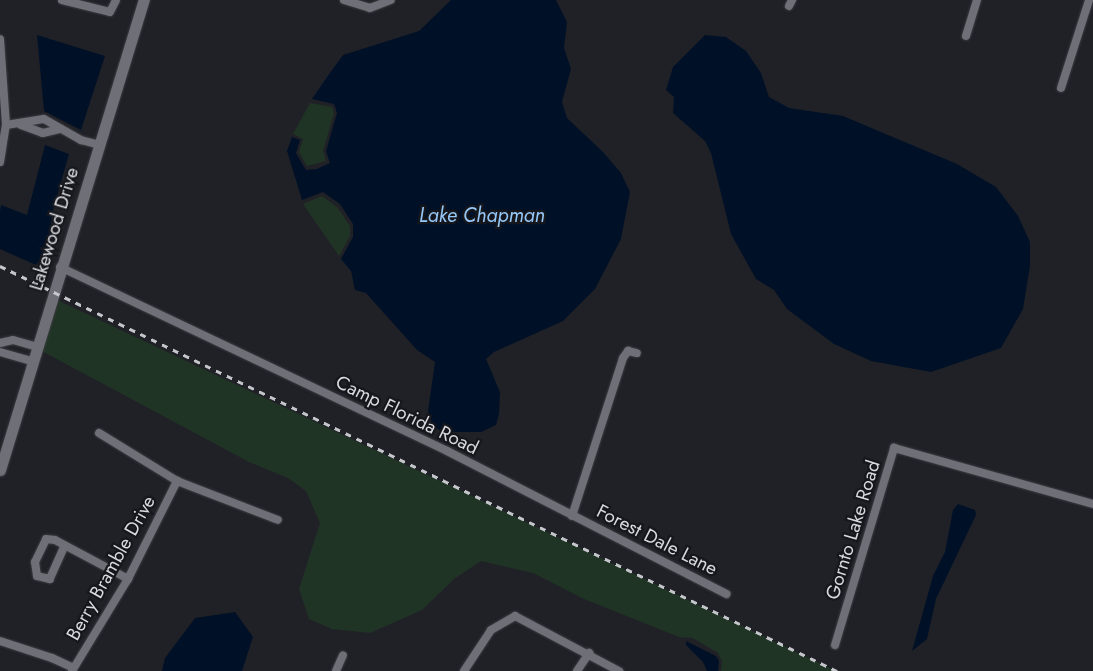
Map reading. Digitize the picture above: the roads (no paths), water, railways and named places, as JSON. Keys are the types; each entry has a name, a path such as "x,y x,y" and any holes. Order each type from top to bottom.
{"street":[{"path":"62,0 75,1 110,12 116,0"},
{"name":"Lakewood Drive","path":"0,470 60,267 100,145 144,0"},
{"path":"344,0 370,8 391,0"},
{"path":"966,36 977,0"},
{"path":"1061,88 1089,0"},
{"path":"1084,18 1093,21"},
{"path":"0,39 6,125 0,162"},
{"path":"21,125 33,119 44,119 61,129 100,145"},
{"path":"6,125 21,125 43,133 61,129"},
{"name":"Camp Florida Road","path":"60,267 447,452 572,516"},
{"path":"0,343 13,340 37,346"},
{"path":"572,516 623,358 628,351 637,353"},
{"path":"0,352 32,360"},
{"path":"99,433 177,481 278,520"},
{"name":"Gornto Lake Road","path":"835,645 894,448 1093,504"},
{"name":"Berry Bramble Drive","path":"72,670 128,579 177,481"},
{"name":"Forest Dale Lane","path":"572,516 727,594"},
{"path":"64,547 50,579 37,576 35,562 46,539 55,540 64,547 128,579"},
{"path":"464,671 491,630 515,616 589,653 619,671"},
{"path":"0,641 52,658 72,670"},
{"path":"577,671 589,653"},
{"path":"336,671 344,656"}],"water":[{"name":"Lake Chapman","path":"451,0 556,0 567,22 564,48 571,69 562,102 567,118 603,152 621,173 630,192 621,239 595,289 563,321 494,352 486,359 500,392 499,414 496,425 481,432 443,432 433,426 428,411 435,362 417,350 366,293 355,290 351,271 341,259 353,237 353,224 340,204 323,192 302,200 287,151 292,137 300,140 296,153 306,170 317,169 330,163 326,151 337,113 334,104 312,99 343,55 419,31"},
{"path":"37,35 105,56 81,130 44,111"},
{"path":"705,35 726,37 746,51 761,73 769,97 789,108 843,116 957,164 996,187 1018,216 1030,242 1030,266 1023,309 1001,348 931,372 871,361 834,344 787,309 774,290 756,279 731,234 711,153 705,141 673,113 674,97 666,90 673,67"},
{"path":"45,145 69,154 52,214 48,250 36,265 0,249 0,211 1,205 27,215"},
{"path":"958,504 975,510 976,515 936,599 927,639 912,651 933,576 945,552 953,510"},
{"path":"235,612 253,637 242,671 162,671 165,658 195,618"},
{"path":"686,641 716,656 719,661 718,671 707,671 703,662 686,645"}],"railway":[{"path":"0,266 837,671"}]}
